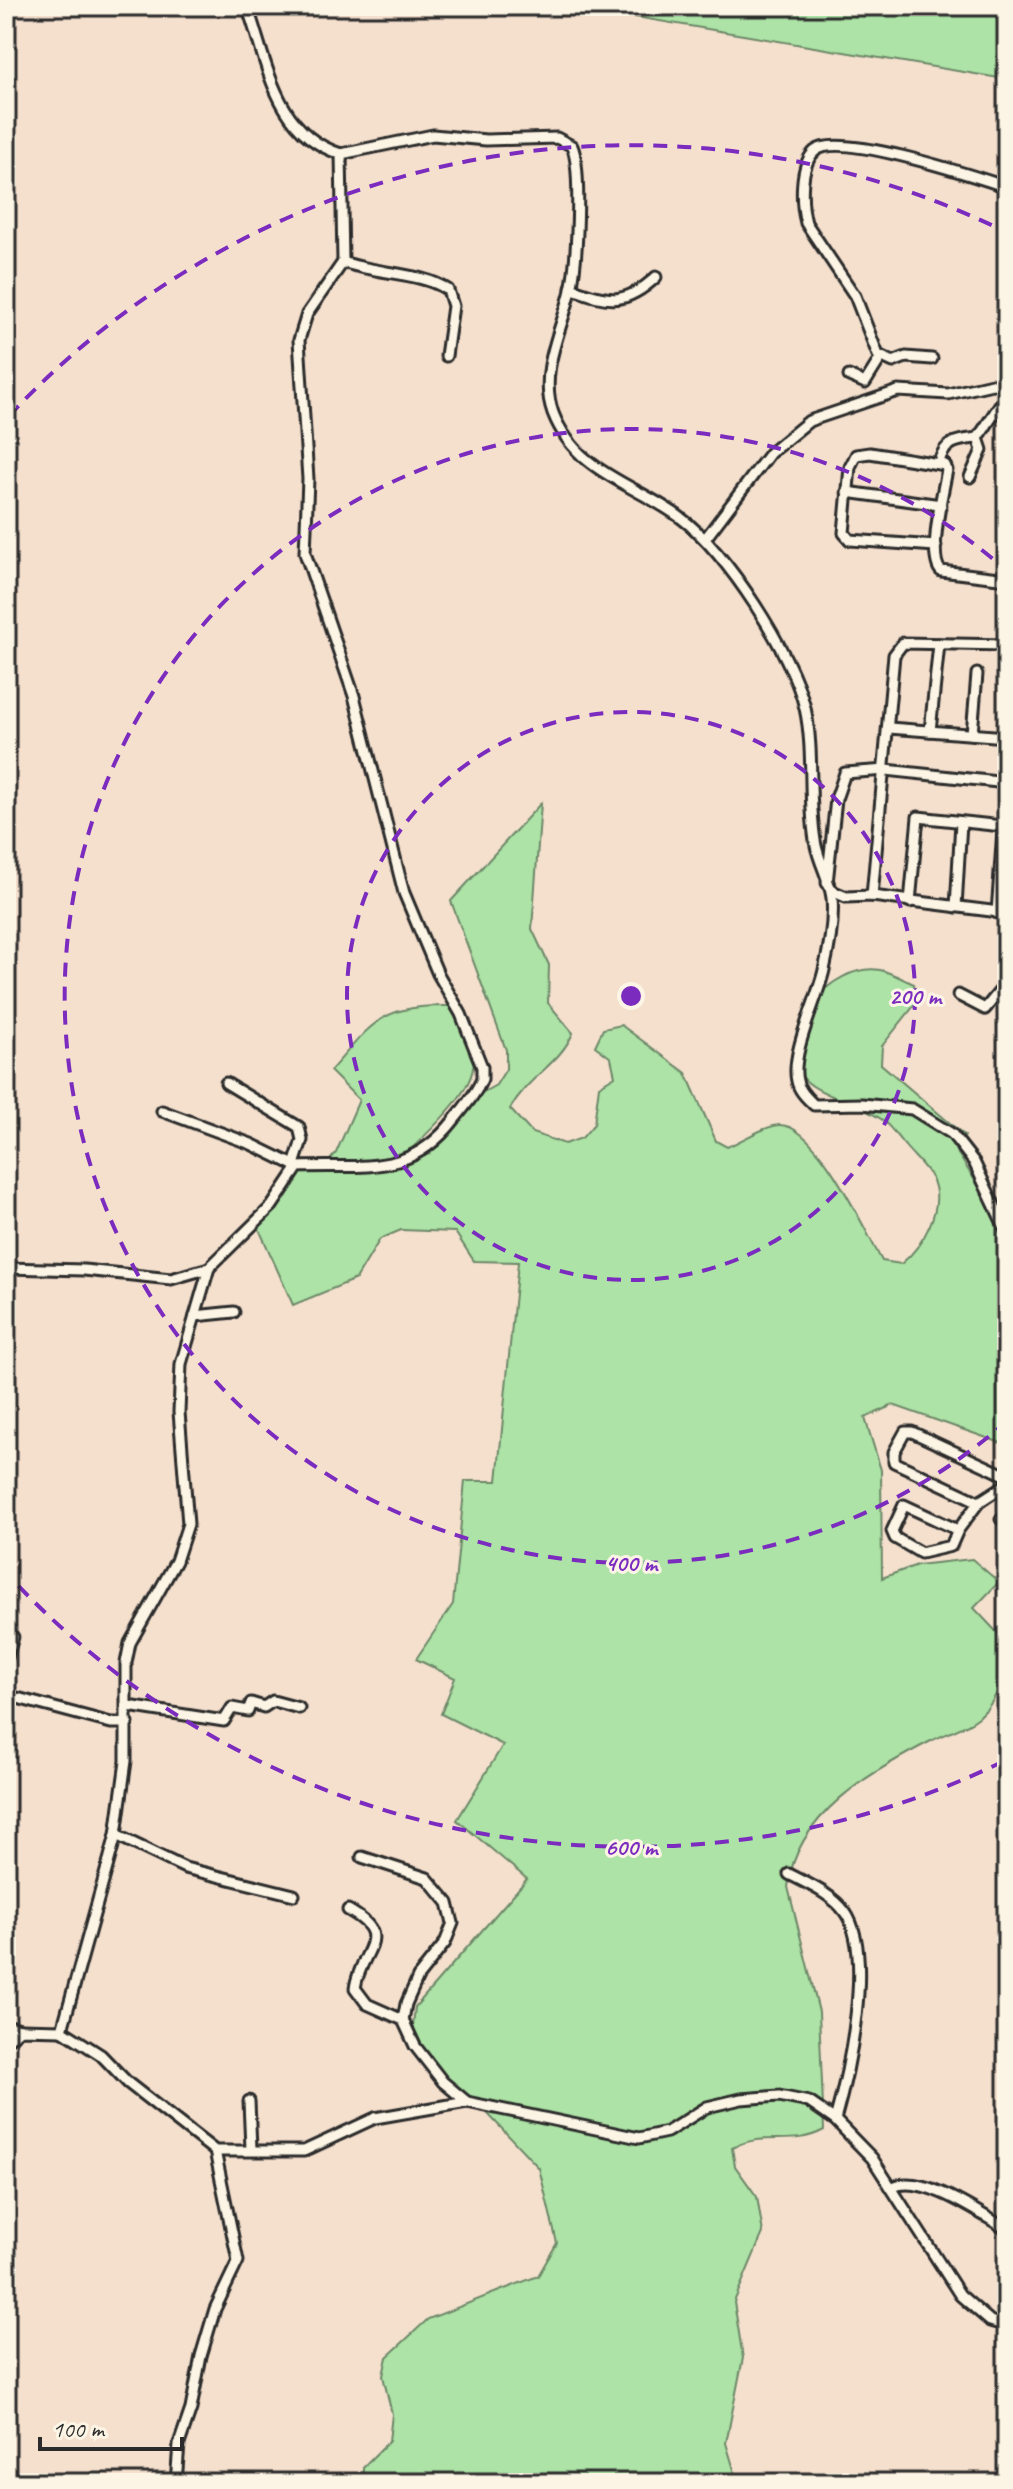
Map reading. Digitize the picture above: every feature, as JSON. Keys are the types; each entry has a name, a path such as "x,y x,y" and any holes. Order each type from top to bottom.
{"street":[{"path":"247,6 265,68 283,108 320,146 341,154 433,135 486,140 557,138 566,141 575,152 576,232 571,288 548,385 554,414 564,435 591,466 682,518 705,539 770,630 805,707 816,847 827,883 831,915 825,970 799,1054 796,1079 814,1105 862,1104 912,1109 952,1134 974,1162 1007,1232"},
{"path":"880,359 855,296 806,223 804,182 813,153 829,145 854,148 959,171 1007,187"},
{"path":"162,1111 251,1144 296,1166 371,1166 420,1154 438,1140 482,1079 482,1067 461,1014 438,974 404,893 354,696 305,553 308,479 299,340 316,298 343,262 341,154"},
{"path":"343,262 386,275 423,280 448,290 453,306 446,356"},
{"path":"571,288 601,298 627,298 638,294 656,277"},
{"path":"880,359 893,362 906,357 932,359"},
{"path":"849,376 865,383 880,359"},
{"path":"705,539 770,453 809,421 898,391 948,394 992,384 1007,386"},
{"path":"939,462 944,448 954,441 978,438 1007,394"},
{"path":"970,477 982,450 978,438"},
{"path":"936,546 850,540 844,533 850,467 856,455 939,462 947,470 941,505 936,546 934,559 941,571 1007,579"},
{"path":"847,492 941,505"},
{"path":"872,896 886,770 894,655 903,643 1007,645"},
{"path":"930,731 939,644"},
{"path":"972,734 977,674"},
{"path":"889,728 1007,737"},
{"path":"1007,775 1007,783 1002,826 1002,913 872,896 846,897 834,892 827,883 840,782 845,773 886,770 1007,783"},
{"path":"910,902 918,817 1002,826"},
{"path":"956,907 961,822"},
{"path":"958,995 985,1009 1005,991"},
{"path":"6,1268 84,1270 171,1279 209,1268 272,1206 296,1166 302,1140 299,1127 226,1083"},
{"path":"62,2030 116,1835 128,1723 126,1663 130,1643 176,1561 188,1524 179,1396 181,1364 209,1268"},
{"path":"195,1316 234,1312"},
{"path":"979,1502 894,1462 894,1452 905,1432 912,1432 1007,1476"},
{"path":"958,1530 907,1505 901,1507 892,1531 895,1538 927,1553 951,1546 958,1530 979,1502 1007,1484"},
{"path":"6,1661 13,1637"},
{"path":"6,1695 111,1723 128,1723"},
{"path":"128,1706 224,1721 232,1708 248,1711 251,1703 264,1707 273,1701 299,1708"},
{"path":"116,1835 185,1868 294,1895"},
{"path":"362,1857 427,1878 448,1903 453,1923 445,1943 418,1977 406,2004 403,2020 415,2046 443,2082 467,2102"},
{"path":"789,1874 816,1888 846,1914 857,1947 854,2047 835,2120"},
{"path":"348,1910 372,1925 375,1933 374,1942 357,1974 355,1988 367,2004 403,2020"},
{"path":"6,2025 20,2029 62,2030 101,2055 128,2083 162,2106 215,2151 238,2261 215,2309 201,2356 191,2409 179,2444 176,2483"},
{"path":"6,2041 20,2029"},
{"path":"215,2151 304,2151 375,2118 467,2102 639,2138 667,2132 707,2107 779,2096 809,2102 835,2120 872,2158 960,2295 990,2321 1007,2326"},
{"path":"249,2101 251,2149"},
{"path":"893,2187 906,2182 938,2191 1005,2228"}],"green space":[{"path":"570,6 1007,6 1007,79 1005,79"},
{"path":"541,803 532,929 549,965 548,1003 573,1033 560,1054 526,1087 510,1109 532,1133 565,1144 582,1138 594,1124 599,1086 615,1076 611,1058 595,1046 603,1029 621,1025 686,1073 716,1141 727,1147 779,1125 794,1129 809,1141 852,1204 882,1261 901,1264 917,1247 930,1226 936,1202 932,1179 884,1122 815,1088 802,1076 795,1058 795,1039 801,1021 826,988 861,970 880,970 914,984 917,1002 882,1046 881,1064 965,1136 953,1146 1007,1231 1007,1280 999,1286 1007,1299 1007,1445 893,1405 865,1418 881,1470 882,1578 917,1565 972,1559 999,1582 974,1608 1007,1643 1006,1662 993,1701 980,1716 885,1766 840,1798 805,1838 794,1861 788,1887 819,2012 824,2130 800,2138 756,2140 732,2148 735,2166 757,2197 763,2233 734,2302 743,2358 726,2443 738,2483 363,2483 363,2467 389,2441 392,2414 383,2376 387,2357 428,2319 538,2276 557,2243 539,2168 472,2097 454,2089 429,2061 413,2026 415,2007 527,1879 457,1820 503,1745 441,1714 455,1678 416,1659 453,1604 465,1481 497,1481 518,1262 474,1261 455,1232 401,1230 380,1239 356,1279 293,1305 255,1220 299,1169 325,1166 336,1153 359,1100 330,1071 357,1040 380,1020 408,1009 450,1006 473,1057 473,1071 457,1100 396,1165 430,1154 480,1094 496,1085 506,1069 506,1050 451,901"}]}
